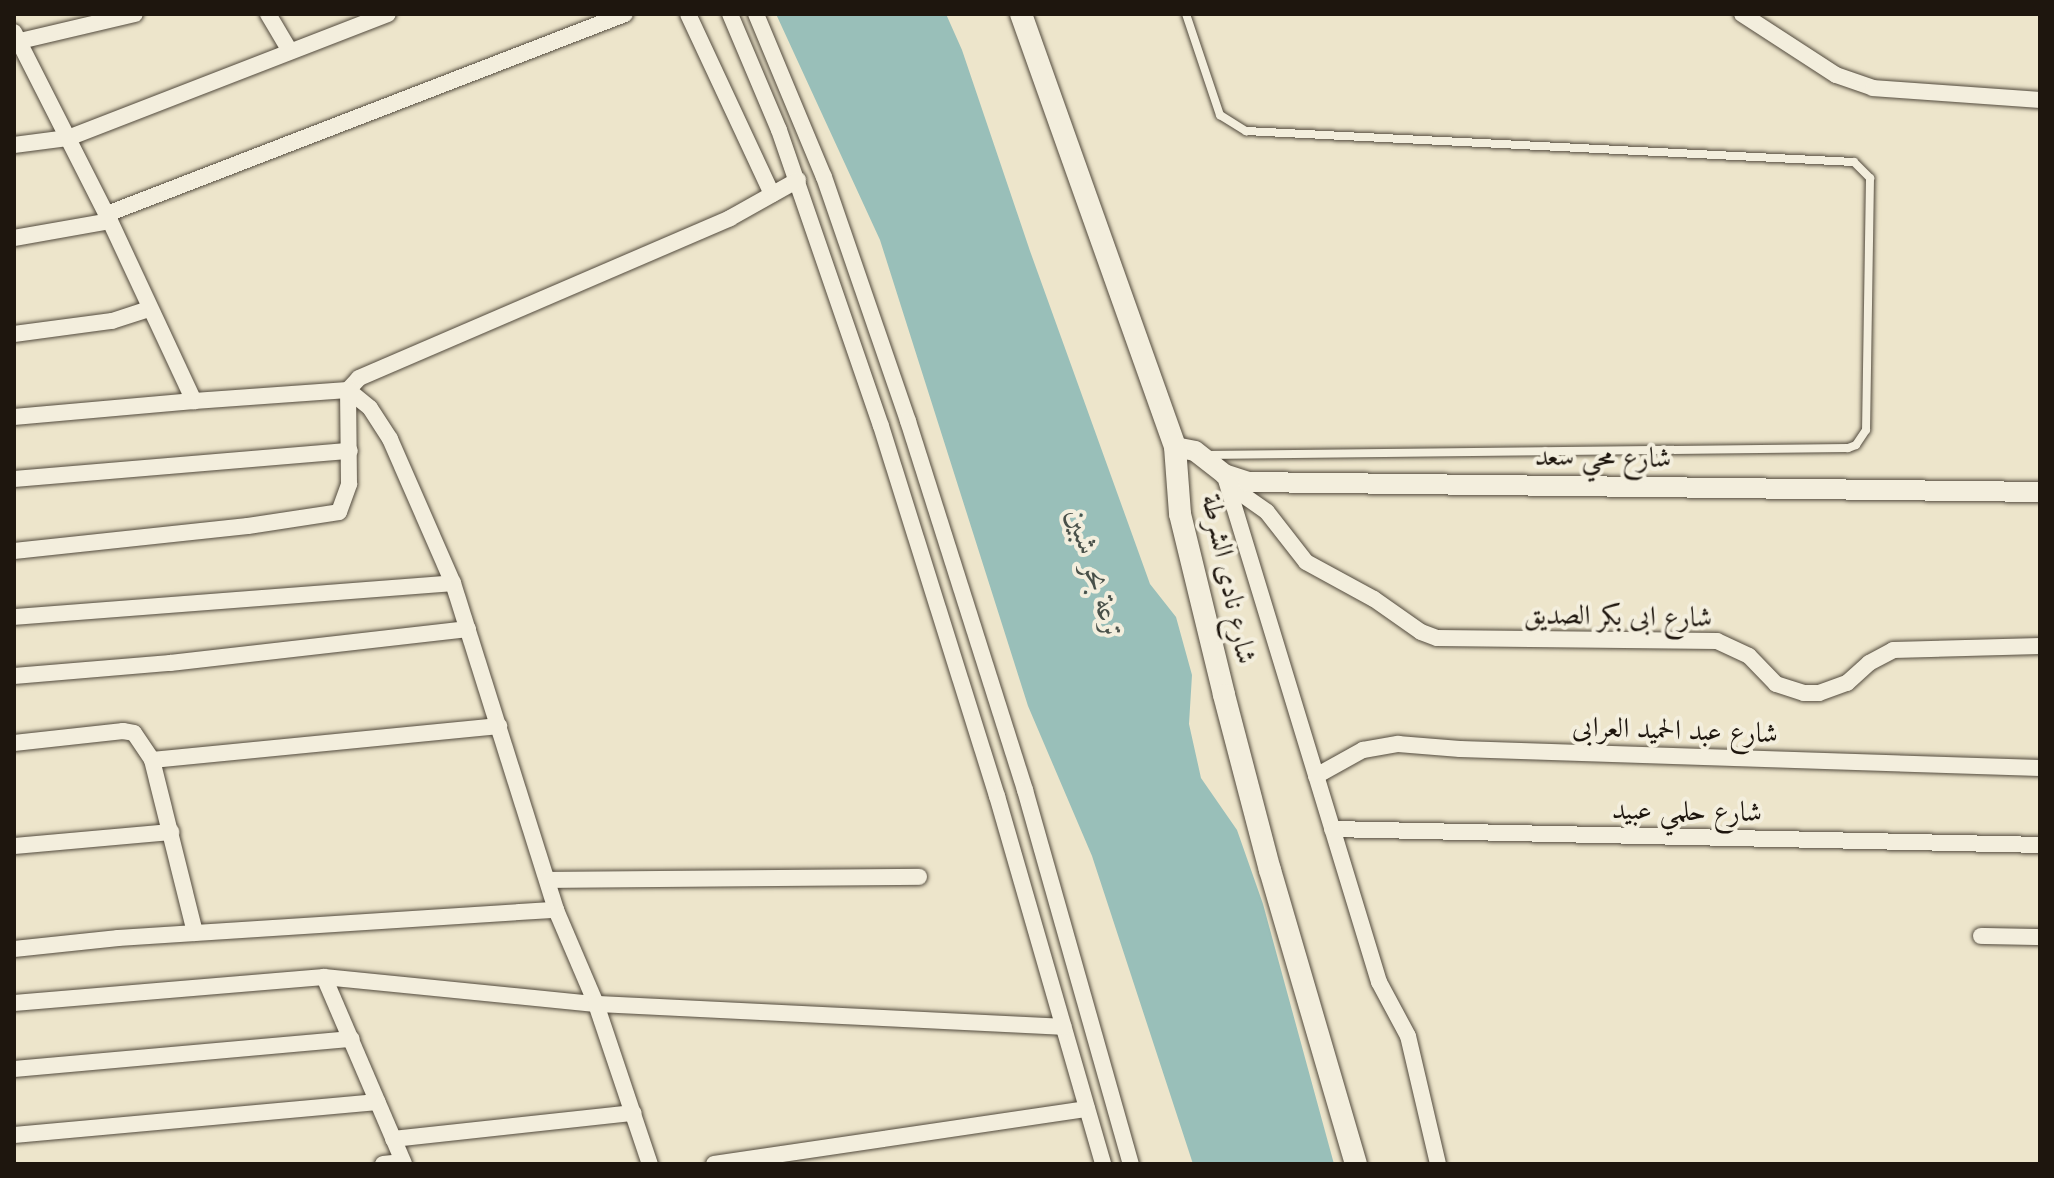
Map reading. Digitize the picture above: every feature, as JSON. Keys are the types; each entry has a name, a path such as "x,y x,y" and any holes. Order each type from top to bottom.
{"main road":[{"name":"شارع نادى الشرطة","path":"1021,14 1175,447 1180,514 1224,695 1270,870 1356,1164"}],"street":[{"path":"135,14 17,36 109,218 194,401"},
{"path":"268,14 290,51"},
{"path":"14,145 68,138 388,14"},
{"path":"14,238 109,218 625,14"},
{"path":"688,14 772,194"},
{"path":"730,14 798,180 944,620 1087,1109 1099,1163"},
{"path":"756,14 824,177 908,421 1025,790 1131,1164"},
{"path":"1742,14 1836,75 1873,88 2040,100"},
{"path":"14,417 348,390 371,370 730,218 798,180"},
{"path":"14,334 112,321 150,309"},
{"path":"14,551 248,526 339,512 349,484 348,390"},
{"path":"348,390 370,408 390,439 453,583 556,910 596,1004 650,1164"},
{"name":"شارع محي سعد","path":"1175,447 1201,455 1224,474 1248,482 2040,492"},
{"path":"14,479 350,451"},
{"path":"1224,474 1379,982 1405,1027 1438,1164"},
{"name":"شارع ابى بكر الصديق","path":"1224,474 1243,495 1267,512 1306,562 1374,599 1421,632 1437,638 1717,641 1749,656 1776,684 1804,693 1819,693 1847,683 1869,663 1893,650 2040,646"},
{"path":"14,617 453,583"},
{"path":"14,676 170,663 468,629"},
{"path":"152,760 499,726"},
{"path":"14,743 123,731 134,733 152,760 195,933"},
{"name":"شارع عبد الحميد العرابى","path":"1316,776 1346,756 1398,744 1476,750 2040,768"},
{"name":"شارع حلمي عبيد","path":"1332,829 2040,845"},
{"path":"14,846 171,832"},
{"path":"548,880 919,877"},
{"path":"14,949 195,933 556,910"},
{"path":"1981,936 2040,937"},
{"path":"14,1003 324,977 596,1004 1063,1027"},
{"path":"324,977 403,1163 383,1164"},
{"path":"14,1069 352,1039"},
{"path":"14,1135 378,1102"},
{"path":"714,1164 1087,1109"},
{"path":"393,1139 634,1113"}],"lane":[{"path":"1186,14 1220,115 1246,131 1854,162 1870,178 1866,430 1856,445 1848,448 1201,455"}],"water":[{"name":"ترعة بحر شبين","path":"776,14 946,14 962,50 1030,251 1150,584 1176,617 1192,675 1189,724 1201,778 1237,830 1263,904 1334,1164 1193,1164 1092,856 1028,706 880,240"}]}
